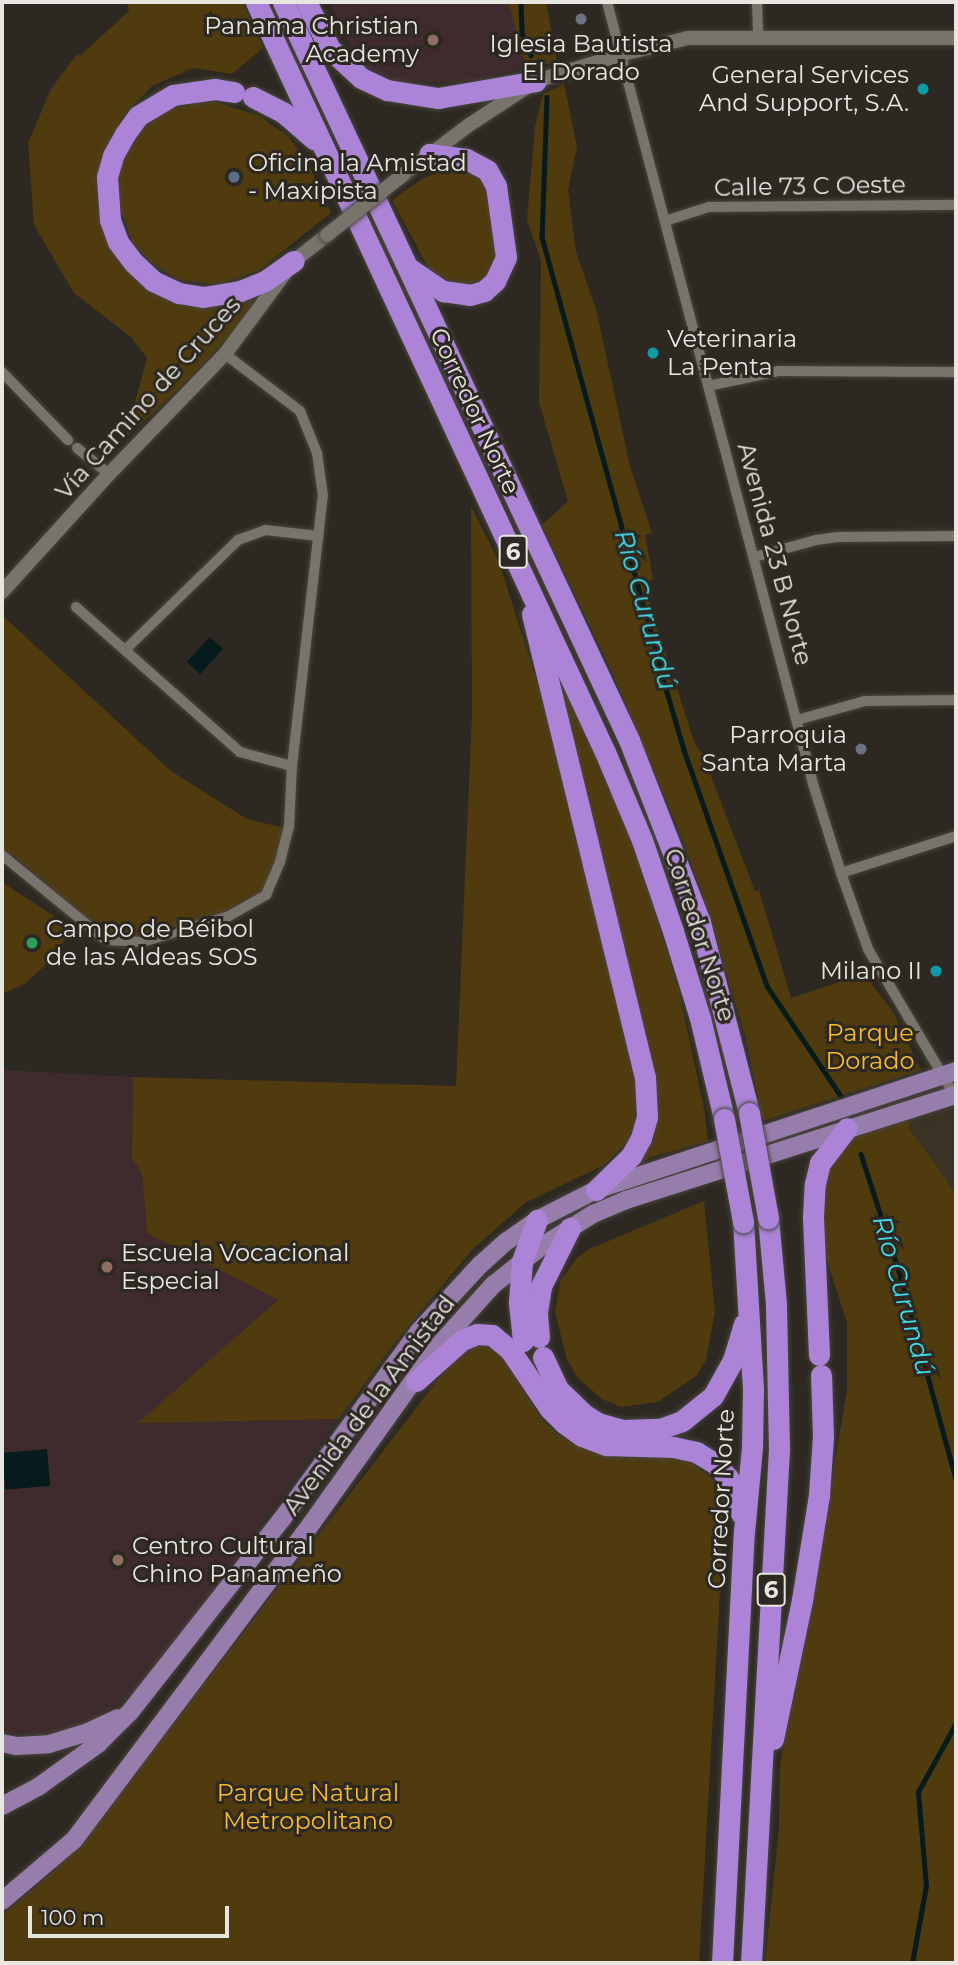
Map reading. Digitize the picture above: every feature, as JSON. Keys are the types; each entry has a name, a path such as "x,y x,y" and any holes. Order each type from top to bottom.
{"highway":[{"name":"Corredor Norte","path":"256,2 320,146 520,568 642,840 700,1018 724,1119 743,1222 749,1305 752,1436 744,1532 722,1963"},
{"name":"Corredor Norte","path":"283,2 629,740 700,922 749,1112 768,1218 776,1304 779,1450 751,1963"},
{"path":"306,2 330,49 360,78 387,90 438,98 536,81"},
{"path":"294,261 265,281 240,292 203,297 179,293 153,281 134,263 118,242 110,220 107,177 113,156 138,116 173,95 195,90 243,94 284,113 320,146"},
{"path":"408,268 443,291 470,295 484,291 495,281 506,257 496,186 487,170 466,159 429,154"},
{"path":"520,568 645,1077 647,1116 641,1139 631,1156 596,1190"},
{"path":"761,1788 803,1600 819,1495 823,1437 813,1217 815,1184 820,1163 847,1128"},
{"path":"537,1220 522,1261 519,1302 550,1409"},
{"path":"570,1228 541,1286 533,1349 558,1389 597,1423 623,1430 660,1429 693,1413 720,1386 733,1360 749,1305"},
{"path":"416,1381 462,1340 477,1334 492,1335 510,1350 550,1409 582,1436 606,1445 673,1447 707,1458 722,1471 734,1487 744,1532"}],"main road":[{"name":"Avenida de la Amistad","path":"2,1806 38,1787 98,1744 130,1712 282,1519 419,1331 480,1265 537,1220 596,1190 950,1073"},
{"name":"Avenida de la Amistad","path":"2,1901 74,1840 466,1313 522,1261 570,1228 626,1200 847,1128 956,1096"},
{"path":"282,1519 304,1534"},
{"path":"2,1743 16,1746 49,1744 86,1733 130,1712"}],"street":[{"name":"Avenida 23 B Norte","path":"607,2 623,54 797,720 841,873 868,949 950,1073 956,1096"},
{"path":"757,2 758,36"},
{"name":"Vía Camino de Cruces","path":"2,592 109,474 225,354 294,261 429,154 536,81 623,54 688,38 956,38"},
{"name":"Calle 73 C Oeste","path":"666,221 709,207 956,205"},
{"path":"2,855 106,940 142,942 217,920 266,895 280,862 289,827 292,766 323,496 317,453 300,411 225,354"},
{"path":"708,386 779,371 956,372"},
{"path":"2,372 68,440"},
{"path":"78,448 109,474"},
{"path":"125,650 237,540 265,530 319,536"},
{"path":"754,557 816,540 838,537 956,536"},
{"path":"76,607 240,752 292,766"},
{"path":"797,720 865,701 956,700"},
{"path":"841,873 956,836"}],"shaded area":[{"name":"Panama Christian Academy","path":"330,2 508,2 526,68 460,83 394,81 359,66"},
{"path":"210,637 223,649 200,674 187,662"},
{"path":"2,1070 133,1077 132,1158 142,1174 147,1233 278,1300 139,1423 339,1419 137,1694 73,1729 35,1735 2,1733"},
{"path":"956,1105 956,1193 911,1131 909,1119"},
{"path":"47,1449 50,1486 5,1490 2,1453"}],"green space":[{"path":"127,2 242,2 263,48 232,74 193,68 152,86 123,116 105,148 101,188 108,225 171,294 261,288 239,325 193,375 125,439 147,358 131,337 74,293 34,225 28,143 51,89 77,54 80,56 129,11"},
{"path":"508,2 546,2 557,62 526,68"},
{"name":"Parque Dorado","path":"564,84 577,147 568,190 576,252 596,309 630,466 652,533 645,535 653,579 643,584 695,744 702,753 755,891 759,890 791,998 864,974 892,1010 921,1070 763,1121 745,1036 709,913 684,843 613,674 542,525 568,501 539,402 541,260 527,220 535,127 543,94"},
{"path":"210,100 259,116 288,136 308,163 331,213 259,270 218,285 180,280 152,264 133,243 119,204 119,168 135,135 167,109"},
{"path":"463,168 481,178 488,190 498,250 491,271 478,283 454,286 433,274 392,200 422,179 447,169"},
{"path":"471,506 499,562 551,726 636,1072 635,1124 627,1142 604,1165 525,1203 473,1249 396,1341 339,1419 138,1423 278,1300 147,1233 142,1174 132,1158 133,1077 456,1086 472,714"},
{"path":"2,615 171,771 247,819 285,828 276,863 263,893 229,913 141,938 108,936 14,856 2,850"},
{"path":"558,675 636,852 678,987 704,1108 708,1141 649,1158 626,1173 656,1117"},
{"name":"Campo de Béibol de las Aldeas SOS","path":"2,882 72,928 53,958 26,983 2,994"},
{"path":"909,1119 911,1131 956,1193 956,1963 765,1963 779,1827 780,1763 803,1654 847,1390 847,1323 821,1241 822,1176 847,1138"},
{"path":"704,1201 715,1312 706,1360 696,1376 658,1402 621,1407 602,1399 579,1379 567,1360 555,1312 560,1281 576,1259 587,1250"},
{"name":"Parque Natural Metropolitano","path":"480,1342 494,1346 544,1422 560,1436 588,1449 692,1463 716,1482 722,1496 723,1538 699,1963 2,1963 2,1915 56,1869 94,1827 446,1369 468,1346"}],"waterway":[{"name":"Río Curundú","path":"521,2 522,33 531,55"},
{"name":"Río Curundú","path":"547,97 542,237 684,750 767,986 841,1096"},
{"name":"Río Curundú","path":"861,1154 901,1278 956,1479"},
{"name":"Río Curundú","path":"912,1963 926,1886 918,1792 956,1723"}],"place":[{"name":"Iglesia Bautista El Dorado","path":"581,19"},
{"name":"Panama Christian Academy","path":"433,40"},
{"name":"General Services And Support, S.A.","path":"923,89"},
{"name":"Oficina la Amistad - Maxipista","path":"234,177"},
{"name":"Veterinaria La Penta","path":"653,353"},
{"name":"Parroquia Santa Marta","path":"861,749"},
{"name":"Campo de Béibol de las Aldeas SOS","path":"32,943"},
{"name":"Milano II","path":"936,971"},
{"name":"Escuela Vocacional Especial","path":"107,1267"},
{"name":"Centro Cultural Chino Panameño","path":"118,1560"}]}
